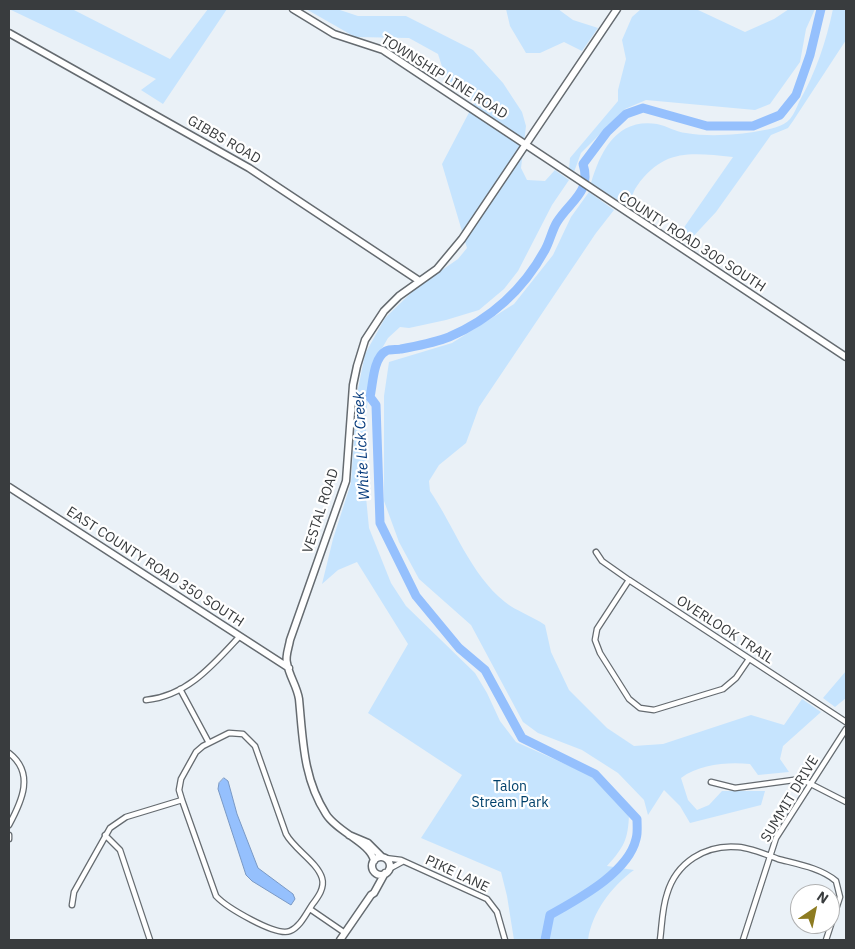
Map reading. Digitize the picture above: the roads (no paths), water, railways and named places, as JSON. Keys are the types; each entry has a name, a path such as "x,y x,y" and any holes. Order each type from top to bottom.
{"street":[{"name":"TOWNSHIP LINE ROAD","path":"293,9 334,34 383,50 526,145"},
{"name":"VESTAL ROAD","path":"374,861 369,848 330,820 316,793 303,755 299,700 296,684 288,668 286,658 290,640 346,481 354,385 360,355 374,326 384,311 418,280 448,259 617,9"},
{"name":"GIBBS ROAD","path":"9,33 249,168 418,280"},
{"name":"COUNTY ROAD 300 SOUTH","path":"526,145 565,173 846,357"},
{"name":"EAST COUNTY ROAD 350 SOUTH","path":"9,487 288,668"},
{"name":"OVERLOOK TRAIL","path":"596,552 602,562 846,722"},
{"path":"629,580 598,628 595,640 600,653 629,699 640,708 654,710 723,689 736,678 749,659"},
{"path":"146,700 158,698 180,689 204,675 239,637"},
{"path":"180,689 208,743"},
{"name":"SUMMIT DRIVE","path":"743,940 776,838 846,729"},
{"path":"233,733 247,736 255,746 286,834 292,844 322,877 321,891 295,928 280,932 219,900 212,887 182,800 180,790 181,779 196,752 208,743 233,733"},
{"path":"9,753 17,760 25,777 25,787 9,825"},
{"path":"711,782 735,788 796,779 846,802"},
{"path":"72,905 74,892 105,835 116,823 126,817 182,800"},
{"path":"105,835 120,850 150,940"},
{"name":"VESTAL ROAD","path":"350,836 368,843 383,857"},
{"path":"660,940 667,892 674,878 689,861 704,852 731,847 744,848 824,873 838,884 840,897 826,940"},
{"path":"340,940 374,893 380,879 387,871 389,862 383,857 374,861 371,895"},
{"name":"PIKE LANE","path":"383,857 394,858 487,899 497,912 505,940"},
{"path":"374,870 378,874 402,862"},
{"path":"310,909 346,933"}],"water":[{"path":"224,778 228,781 237,814 258,868 293,894 295,899 291,905 252,881 246,875 218,789 219,783"}],"waterway":[{"name":"White Lick Creek","path":"545,940 550,915 600,884 623,863 636,839 637,819 595,774 522,738 485,670 459,648 416,596 380,523 376,405 370,397 376,365 378,359 386,351 437,341 464,330 492,312 516,290 527,278 545,250 557,222 582,189 585,182 583,164 607,132 626,114 643,108 707,126 753,126 780,115 796,95 810,55 821,9"}],"park label":[{"name":"Talon Stream Park","path":"510,796"}]}
